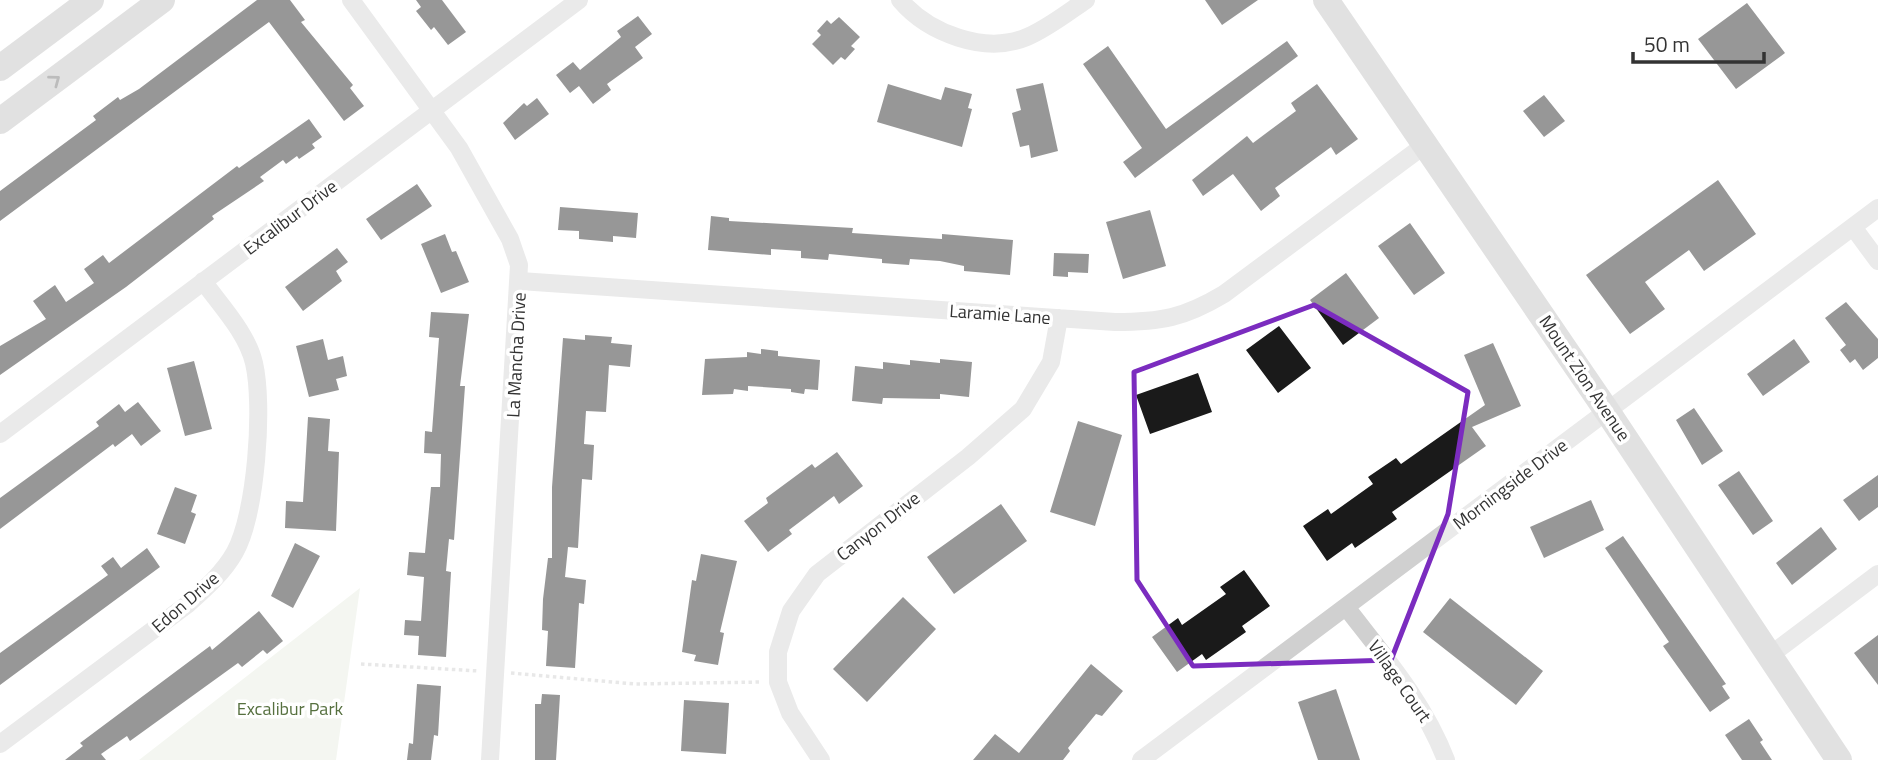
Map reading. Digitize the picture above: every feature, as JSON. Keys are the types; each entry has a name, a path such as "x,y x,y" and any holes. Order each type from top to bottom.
{"main road":[{"path":"0,68 91,0"},
{"path":"0,121 162,0"},
{"name":"Mount Zion Avenue","path":"1326,0 1607,411 1839,760"}],"street":[{"name":"La Mancha Drive","path":"351,0 459,148 516,253 520,281 489,760"},
{"name":"Excalibur Drive","path":"0,434 579,0"},
{"path":"900,0 924,22 951,35 988,42 1025,38 1086,0"},
{"name":"Laramie Lane","path":"520,281 1059,318 1157,322 1193,313 1230,290 1426,144"},
{"name":"Morningside Drive","path":"1141,760 1878,208"},
{"path":"1853,227 1878,261"},
{"name":"Edon Drive","path":"0,744 188,604 212,583 235,553 248,518 258,439 254,362 239,330 203,281"},
{"name":"Canyon Drive","path":"821,760 790,713 778,682 778,652 783,633 808,583 1023,409 1051,362 1059,318"},
{"path":"1769,656 1878,574"},
{"name":"Village Court","path":"1346,607 1417,701 1437,736 1446,760"}],"path":[{"path":"361,664 635,684 778,682"}],"highlighted area":[{"path":"1314,305 1468,392 1448,514 1391,660 1193,666 1137,580 1134,372"}],"green space":[{"name":"Excalibur Park","path":"360,588 336,760 139,760"}],"building":[{"path":"257,0 290,0 305,20 301,22 353,85 350,88 364,106 344,121 269,22 0,221 0,191 96,120 93,116 118,97 120,100 139,89"},
{"path":"416,0 442,0 466,32 448,45 434,27 431,30 416,11 421,7"},
{"path":"1205,0 1258,0 1222,25"},
{"path":"1747,3 1785,53 1736,89 1698,39"},
{"path":"638,16 652,34 635,47 643,58 607,84 611,90 593,104 579,86 570,93 556,75 573,62 580,70 621,37 617,31"},
{"path":"839,17 860,37 851,46 855,49 845,60 841,57 833,65 812,44 821,35 817,31 827,20 831,24"},
{"path":"1287,41 1298,56 1135,178 1123,162 1142,148 1083,64 1108,46 1166,129"},
{"path":"1043,83 1058,151 1031,158 1029,145 1020,147 1012,113 1021,110 1016,89"},
{"path":"888,84 941,100 945,87 972,94 968,108 972,109 962,147 877,122"},
{"path":"1317,84 1358,139 1336,155 1331,147 1275,188 1280,196 1261,211 1233,174 1203,196 1192,180 1247,136 1253,143 1296,111 1291,103"},
{"path":"1544,95 1565,121 1544,137 1523,111"},
{"path":"537,98 549,114 515,140 503,123 524,103 527,106"},
{"path":"309,119 322,137 312,144 315,148 286,164 283,160 260,177 264,181 212,216 214,219 126,287 0,375 0,346 46,319 33,301 55,285 66,302 94,283 84,269 103,255 109,263 237,166 239,168"},
{"path":"1718,180 1756,234 1704,271 1689,250 1645,282 1665,309 1630,334 1586,275"},
{"path":"417,184 432,206 381,240 366,219"},
{"path":"560,207 638,213 636,238 613,236 613,242 579,239 579,231 558,230"},
{"path":"1150,210 1166,266 1123,279 1106,222"},
{"path":"711,216 729,218 729,221 853,228 852,233 942,239 942,234 1013,240 1010,275 964,271 964,266 940,261 910,259 909,265 882,263 882,259 829,254 828,260 801,258 801,251 771,249 771,255 708,250"},
{"path":"1410,223 1445,273 1414,295 1378,246"},
{"path":"445,234 452,252 456,251 469,282 441,293 421,244"},
{"path":"337,248 348,262 336,271 342,281 303,311 285,287"},
{"path":"1054,253 1089,254 1088,273 1068,272 1068,277 1053,276"},
{"path":"1346,273 1379,318 1343,345 1310,300"},
{"path":"1846,302 1878,339 1878,358 1863,370 1855,359 1850,363 1840,350 1846,345 1825,318"},
{"path":"431,312 469,314 460,386 465,386 454,540 449,539 446,571 451,572 446,657 418,655 419,636 404,635 405,620 421,621 424,577 407,575 409,552 425,553 431,487 440,487 441,454 424,453 425,431 432,432 439,338 429,337"},
{"path":"1279,326 1311,368 1278,393 1246,350"},
{"path":"585,335 612,337 611,343 632,345 630,367 609,365 606,412 586,411 584,444 594,445 592,480 582,479 578,548 568,547 565,577 586,580 584,604 579,603 575,668 546,666 548,631 542,630 543,599 548,558 552,558 552,487 563,338 585,340"},
{"path":"323,339 328,360 343,356 347,376 336,379 339,390 309,397 296,346"},
{"path":"1794,339 1810,362 1763,396 1747,374"},
{"path":"1493,343 1521,406 1472,427 1486,446 1392,512 1397,519 1355,548 1352,543 1327,561 1303,526 1328,509 1331,514 1373,484 1368,477 1396,458 1401,464 1485,405 1464,355"},
{"path":"761,349 778,351 778,356 820,360 818,390 805,389 804,394 791,392 791,389 748,386 748,391 734,389 733,394 702,395 705,359 747,357 747,352 761,354"},
{"path":"940,359 972,362 969,397 940,394 940,399 883,398 882,404 852,401 855,366 883,369 883,362 910,365 910,360 940,363"},
{"path":"194,361 212,429 185,436 167,368"},
{"path":"1198,373 1212,412 1150,434 1136,395"},
{"path":"138,402 161,431 141,446 132,434 115,447 113,444 0,529 0,498 99,426 96,422 119,404 125,412"},
{"path":"1694,408 1723,451 1702,465 1676,420"},
{"path":"308,417 330,419 328,451 339,452 336,531 285,528 286,501 303,502"},
{"path":"1078,421 1122,435 1095,526 1050,512"},
{"path":"837,452 863,486 839,504 834,496 789,530 792,534 768,552 744,521 768,503 766,498 812,464 815,468"},
{"path":"1739,471 1773,521 1753,535 1718,485"},
{"path":"1878,475 1878,507 1859,521 1843,500"},
{"path":"175,487 197,495 191,512 196,514 185,544 157,534"},
{"path":"1591,500 1604,530 1544,558 1530,527"},
{"path":"1001,504 1027,541 954,594 927,557"},
{"path":"1821,527 1837,549 1792,585 1776,563"},
{"path":"1623,536 1726,684 1722,686 1730,698 1710,712 1663,646 1669,642 1605,548"},
{"path":"295,543 320,556 293,608 271,596"},
{"path":"147,548 160,567 0,685 0,653 108,575 101,566 113,557 121,568"},
{"path":"701,554 737,561 720,632 724,633 718,665 694,661 696,655 682,652 692,580 696,581"},
{"path":"1244,570 1270,606 1242,626 1246,632 1206,660 1202,654 1177,672 1152,637 1178,618 1182,625 1226,594 1220,587"},
{"path":"903,597 936,629 867,702 833,669"},
{"path":"1450,598 1543,671 1516,705 1423,632"},
{"path":"259,611 283,641 267,654 263,650 242,667 238,663 130,741 127,736 101,754 106,760 65,760 83,746 80,743 210,646 212,650"},
{"path":"1878,635 1878,685 1854,653"},
{"path":"1091,664 1123,691 1102,716 1096,714 1068,748 1070,751 1063,760 973,760 995,734 1019,753"},
{"path":"417,684 441,686 438,736 434,735 431,760 407,760 409,743 413,744"},
{"path":"1336,689 1360,760 1318,760 1298,702"},
{"path":"542,694 560,695 556,760 535,760 535,704 541,704"},
{"path":"684,700 729,703 726,754 681,751"},
{"path":"1749,719 1772,760 1742,760 1725,735"}]}
